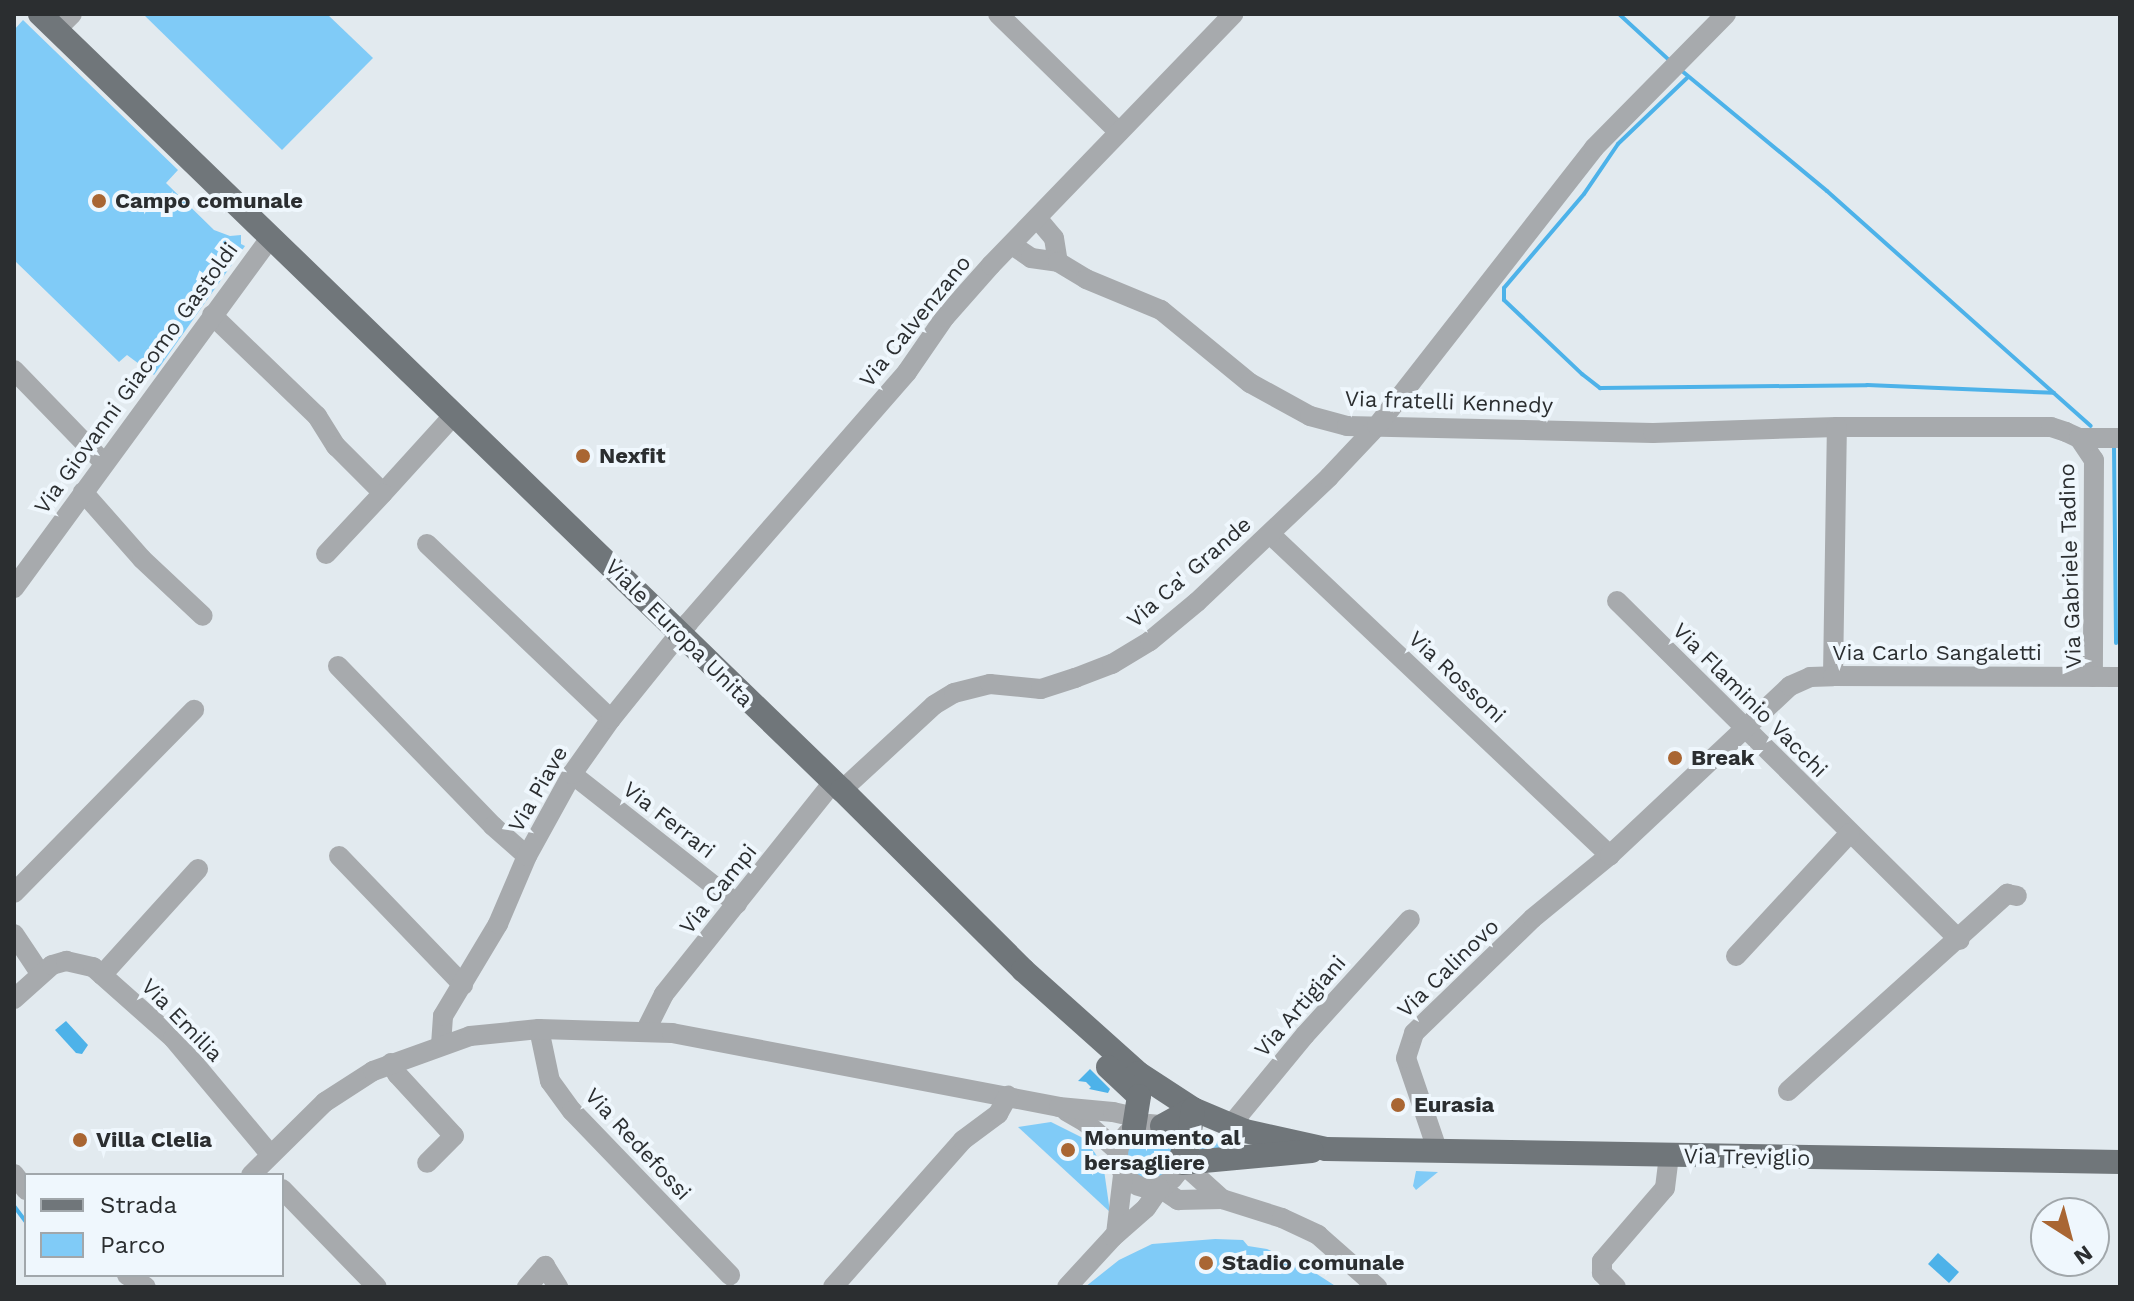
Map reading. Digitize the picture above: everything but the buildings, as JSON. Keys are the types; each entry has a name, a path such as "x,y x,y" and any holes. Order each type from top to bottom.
{"main road":[{"name":"Viale Europa Unita","path":"57,19 271,237 838,786 1023,970 1138,1073 1193,1109 1230,1126 1326,1149 1374,1152"},
{"path":"1023,970 1038,999 1137,1093 1140,1121 1193,1109 1188,1145 1182,1159 1326,1149"},
{"name":"Via Treviglio","path":"1374,1152 2120,1162"}],"street":[{"path":"998,14 1119,132"},
{"name":"Via Ca' Grande","path":"838,786 934,705 954,693 990,684 1041,689 1112,664 1150,641 1270,534 1377,426 1594,148 1726,14"},
{"name":"Via Calvenzano","path":"679,633 907,372 945,317 1231,15"},
{"path":"1037,218 1054,238 1058,262"},
{"name":"Via Giovanni Giacomo Gastoldi","path":"14,588 271,237"},
{"name":"Via fratelli Kennedy","path":"1012,245 1031,258 1058,262 1086,279 1161,310 1250,383 1310,416 1347,426 1653,433 1837,427"},
{"path":"212,315 317,416 336,446 383,493"},
{"path":"14,370 104,463"},
{"path":"326,554 454,415"},
{"path":"1833,676 1837,427"},
{"name":"Via Gabriele Tadino","path":"1837,427 2051,427 2079,438 2094,460 2093,677 2120,677"},
{"path":"2079,438 2120,438"},
{"path":"83,492 142,559 203,616"},
{"name":"Via Rossoni","path":"1270,534 1610,855"},
{"path":"427,544 611,719"},
{"name":"Via Flaminio Vacchi","path":"1617,601 1959,940"},
{"name":"Via Piave","path":"441,1045 443,1016 498,924 527,856 572,774 679,633"},
{"path":"338,666 493,826 527,856"},
{"name":"Via Carlo Sangaletti","path":"1610,855 1790,686 1810,677 2093,677"},
{"path":"14,893 194,710"},
{"name":"Via Ferrari","path":"572,774 737,904"},
{"name":"Via Campi","path":"646,1030 664,994 838,786"},
{"path":"1736,956 1850,833"},
{"name":"Via Calinovo","path":"1438,1152 1406,1058 1409,1040 1533,918 1610,855"},
{"path":"339,856 463,985"},
{"path":"102,975 198,869"},
{"path":"1788,1091 2007,894 2017,896"},
{"name":"Via Artigiani","path":"1230,1126 1305,1035 1410,919"},
{"path":"14,934 40,973 14,999"},
{"name":"Via Emilia","path":"40,973 66,961 80,962 102,975 173,1038 263,1168"},
{"path":"263,1168 335,1094 391,1063 470,1036 539,1029 646,1030 1003,1105 1059,1107 1140,1121 1178,1140 1182,1159 1177,1175 1160,1188 1146,1208 1116,1234 1067,1287"},
{"name":"Via Redefossi","path":"539,1029 550,1081 572,1111 730,1275"},
{"path":"391,1063 399,1077 454,1136 427,1163"},
{"path":"833,1287 963,1140 1003,1105"},
{"path":"1059,1107 1085,1122 1118,1151 1123,1175 1116,1234"},
{"path":"1118,1151 1140,1121"},
{"path":"1616,1287 1602,1273 1602,1261 1665,1188 1669,1156"},
{"path":"1182,1159 1222,1199"},
{"path":"1123,1175 1142,1188 1160,1188 1178,1200 1222,1199 1282,1218 1318,1235 1377,1287"},
{"path":"284,1191 377,1287"},
{"path":"527,1287 545,1266 558,1287"}],"green space":[{"path":"143,14 327,14 373,58 282,150"},
{"name":"Campo comunale","path":"23,20 178,170 166,183 214,230 230,236 241,235 241,244 245,246 154,375 127,355 119,362 14,260 14,30"},
{"path":"1051,1122 1083,1138 1095,1153 1104,1170 1110,1212 1018,1127"},
{"path":"1149,1130 1168,1137 1175,1156 1168,1175 1149,1182 1130,1175 1123,1156 1130,1137"},
{"path":"1199,1131 1213,1139 1231,1147 1199,1152"},
{"path":"1416,1171 1438,1172 1416,1190 1413,1186"},
{"name":"Stadio comunale","path":"1243,1240 1248,1246 1267,1249 1306,1267 1337,1287 1085,1287 1119,1260 1152,1244"}],"shaded area":[{"path":"66,1021 88,1045 82,1054 76,1053 55,1030"},
{"path":"1090,1069 1110,1089 1108,1093 1089,1089 1091,1087 1086,1082 1078,1081"},
{"path":"1938,1253 1959,1272 1949,1283 1928,1264"}],"waterway":[{"path":"1619,14 1668,59"},
{"path":"1682,71 1827,191 2091,426"},
{"path":"1688,77 1618,144 1584,194 1504,288 1504,300 1582,374 1600,388 1867,385 2054,393"},
{"path":"2114,447 2116,643"},
{"path":"14,1206 24,1219"}],"place":[{"name":"Campo comunale","path":"99,201"},
{"name":"Nexfit","path":"583,456"},
{"name":"Break","path":"1675,758"},
{"name":"Eurasia","path":"1398,1105"},
{"name":"Villa Clelia","path":"80,1140"},
{"name":"Monumento al bersagliere","path":"1068,1150"},
{"name":"Stadio comunale","path":"1206,1263"}]}
